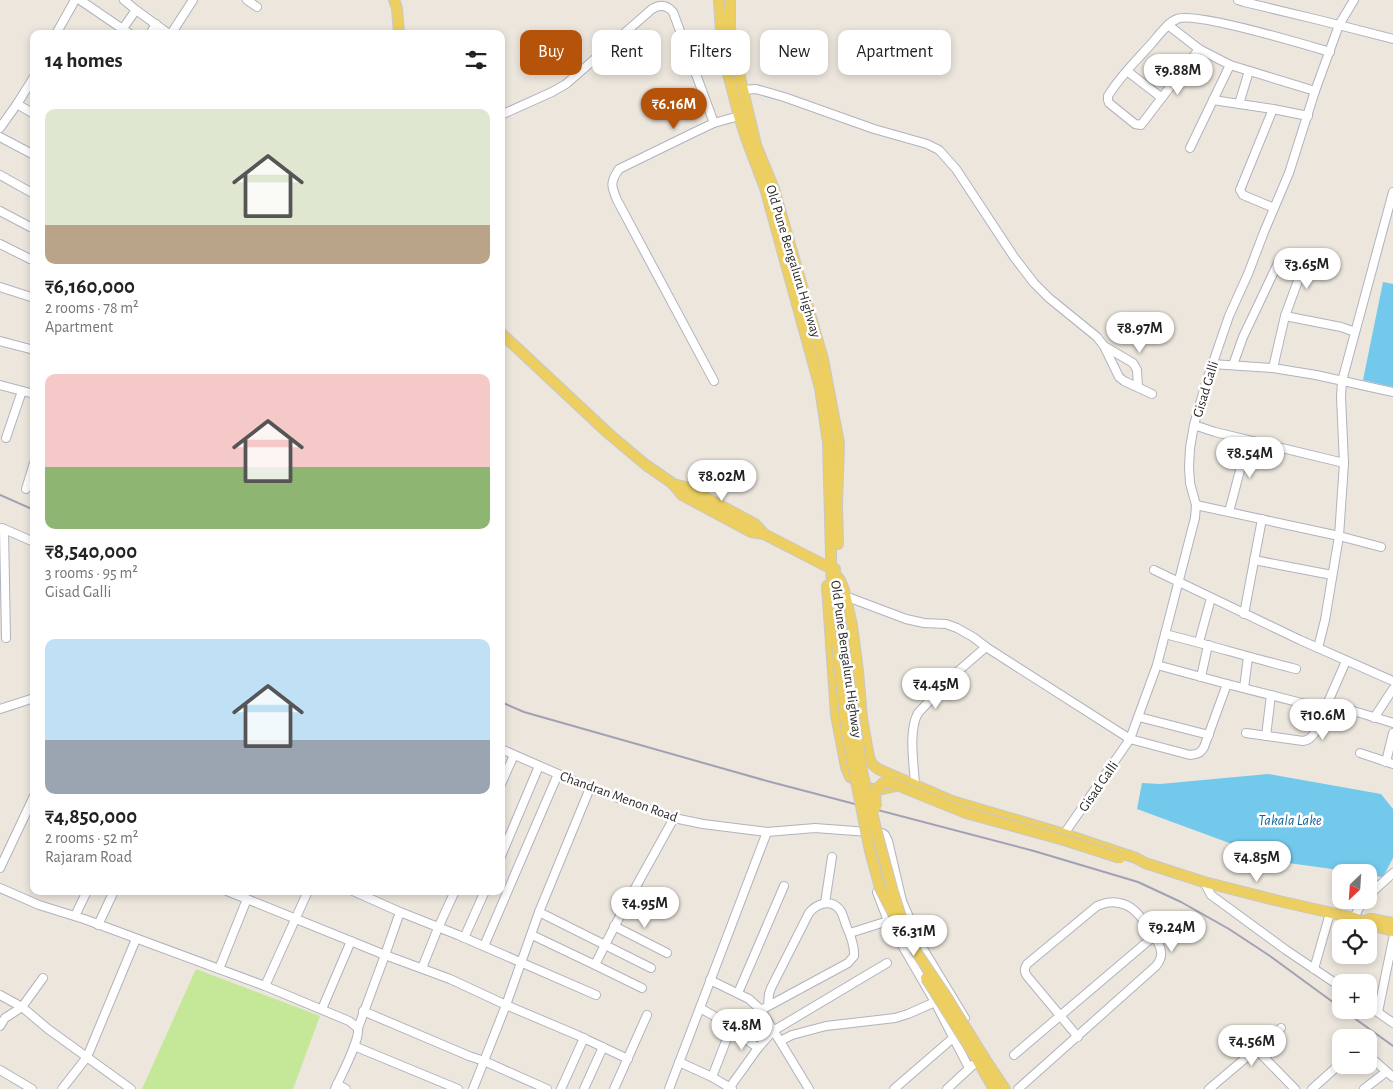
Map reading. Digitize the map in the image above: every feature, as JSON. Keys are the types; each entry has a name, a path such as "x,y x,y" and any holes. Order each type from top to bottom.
{"main road":[{"path":"394,0 397,8 399,30"},
{"name":"Old Pune Bengaluru Highway","path":"720,0 720,32 725,62 739,116 765,188 820,388 828,442 833,571 838,594 862,771 892,892 917,953 977,1061 1005,1089"},
{"name":"Old Pune Bengaluru Highway","path":"730,0 730,35 742,90 756,145 774,189 823,359 839,443 838,546 833,571"},
{"path":"505,337 646,466 672,483 686,487 755,524 764,534 833,571 827,583 836,715 846,767 850,777 871,789 883,789 911,783"},
{"path":"838,594 852,625 862,718 869,757 872,764 878,769 952,801 1064,834 1204,882 1355,919"},
{"name":"Old Pune Bengaluru Highway","path":"838,594 848,743 870,851 880,888 912,954 994,1089"},
{"path":"876,830 878,820 875,792 882,783 892,783 966,813 1064,840 1134,863 1145,863"},
{"path":"1377,920 1393,923"},
{"path":"1377,927 1393,931"}],"street":[{"path":"59,30 75,0"},
{"path":"80,0 120,30"},
{"path":"124,0 164,30"},
{"path":"173,30 193,0"},
{"path":"248,0 258,7"},
{"path":"1238,0 1393,39"},
{"name":"Gisad Galli","path":"1064,834 1130,739 1139,717 1157,665 1194,524 1196,505 1188,467 1190,448 1194,426 1212,364 1229,316 1289,173 1315,91 1339,25 1354,0"},
{"path":"505,113 566,84 652,10 664,5 673,12 714,124"},
{"path":"122,30 136,10"},
{"path":"1199,49 1141,125 1135,124 1109,103 1108,96 1110,92 1168,25 1177,18 1185,17 1205,20 1271,35 1330,52"},
{"path":"152,30 156,24"},
{"path":"1168,25 1199,49 1230,65 1315,91"},
{"path":"1190,148 1230,65"},
{"path":"1127,71 1162,98"},
{"path":"1239,104 1249,71"},
{"path":"0,128 30,83"},
{"path":"742,90 756,89 777,95 874,130 927,144 940,150 956,168 1014,257 1034,283 1049,298 1097,337 1104,346 1119,377 1152,394"},
{"path":"1213,100 1308,116"},
{"path":"17,104 30,112"},
{"path":"1272,109 1240,190 1243,195 1274,208"},
{"path":"714,381 617,200 612,183 619,169 714,124 739,116"},
{"path":"0,136 30,153"},
{"path":"0,175 30,192"},
{"path":"1318,648 1339,536 1344,463 1342,381 1389,218 1393,192"},
{"path":"0,211 30,227"},
{"path":"0,244 30,259"},
{"path":"1273,368 1285,316 1307,256"},
{"path":"1233,365 1243,337 1279,261"},
{"path":"0,287 30,297"},
{"path":"1285,316 1340,327 1355,332"},
{"path":"0,341 30,349"},
{"path":"1104,346 1133,362 1137,370 1138,387"},
{"path":"1212,364 1273,368 1393,392"},
{"path":"0,385 30,393"},
{"path":"6,438 22,391"},
{"path":"1194,426 1344,463"},
{"path":"1229,512 1248,440"},
{"path":"26,490 30,476"},
{"path":"1196,505 1381,547"},
{"path":"1244,614 1262,519"},
{"path":"6,638 2,528 30,540"},
{"path":"1254,560 1332,574"},
{"path":"1154,570 1244,614 1393,681"},
{"path":"838,594 906,619 924,623 946,624 957,628 1130,739 1190,754 1201,752 1227,684"},
{"path":"1199,642 1211,598"},
{"path":"1165,634 1296,669"},
{"path":"1201,677 1208,645"},
{"path":"911,783 914,720 918,713 956,673 986,647"},
{"path":"1244,688 1248,657"},
{"path":"1246,734 1308,740 1314,734 1346,661"},
{"path":"1157,665 1271,695 1326,706 1393,723"},
{"path":"1374,718 1393,689"},
{"path":"1266,736 1271,695"},
{"path":"0,709 30,699"},
{"path":"1139,717 1208,735"},
{"path":"1360,753 1390,763 1393,733"},
{"name":"Chandran Menon Road","path":"505,751 590,788 674,818 703,824 767,832 814,828 882,834 886,837 902,901 922,947 975,1034 984,1053 977,1061"},
{"path":"505,775 514,755"},
{"path":"505,847 539,766"},
{"path":"484,946 558,774"},
{"path":"472,1089 522,963 539,912 590,788"},
{"path":"0,868 30,807"},
{"path":"595,965 614,926 674,818"},
{"path":"669,1089 767,832"},
{"path":"860,832 875,885 888,920 935,1002 953,1038 977,1061 947,1089"},
{"path":"825,903 832,857"},
{"path":"1378,886 1393,873"},
{"path":"1204,882 1211,895 1332,981"},
{"path":"738,993 784,886"},
{"path":"0,888 39,905 75,916 265,986 349,1021 358,1028"},
{"path":"75,916 85,895"},
{"path":"98,925 112,895"},
{"path":"236,895 422,968 628,1058"},
{"path":"265,986 306,895"},
{"path":"362,895 596,995"},
{"path":"422,968 453,895"},
{"path":"464,938 483,895"},
{"path":"219,969 247,899"},
{"path":"1018,1089 1078,1037 1156,966 1161,958 1158,942 1136,912 1119,902 1109,902 1097,906 1024,968 1024,972 1078,1037"},
{"path":"765,1008 852,960 855,952 850,932 840,909 825,903 814,907 809,913 771,988 765,1008 773,1031 809,1089"},
{"path":"346,1089 336,1086 359,1033 358,1028 363,1010 400,912"},
{"path":"539,912 651,968"},
{"path":"1314,969 1330,913"},
{"path":"850,932 888,920"},
{"path":"614,926 667,953"},
{"path":"532,935 642,988"},
{"path":"1014,1055 1154,936"},
{"path":"62,1089 87,1057 136,939"},
{"path":"1393,939 1390,964 1378,1012 1393,1023"},
{"path":"322,1009 351,941"},
{"path":"679,1062 731,1088 758,1048 773,1031 887,963"},
{"path":"0,1026 5,1018 22,1007 43,978"},
{"path":"710,980 765,1008"},
{"path":"0,995 22,1007 48,1029 131,1089"},
{"path":"780,1041 792,1035 826,1026 895,1018 935,1002"},
{"path":"700,1008 758,1048"},
{"path":"363,1010 547,1089"},
{"path":"614,1089 647,1015"},
{"path":"712,1077 731,1028"},
{"path":"1209,1089 1280,1028"},
{"path":"561,1089 584,1038"},
{"path":"894,1089 953,1038"},
{"path":"354,1046 458,1089"},
{"path":"584,1089 604,1047"},
{"path":"1256,1049 1294,1089"},
{"path":"1377,1064 1393,1077"},
{"path":"0,1070 32,1089"},
{"path":"1312,1089 1332,1072"},
{"path":"1367,1088 1386,1072"}],"green space":[{"path":"196,969 320,1016 293,1089 142,1089"}],"water":[{"path":"1383,282 1393,284 1393,387 1363,380"},
{"name":"Takala Lake","path":"1268,774 1381,794 1393,809 1393,858 1383,877 1378,876 1378,864 1332,864 1332,869 1281,862 1137,809 1142,783 1160,784"}],"railway":[{"path":"0,495 30,508"},
{"path":"505,704 524,712 767,781 1034,851 1138,882 1181,902 1229,929 1332,1001"},
{"path":"1356,1019 1393,1046"}]}
